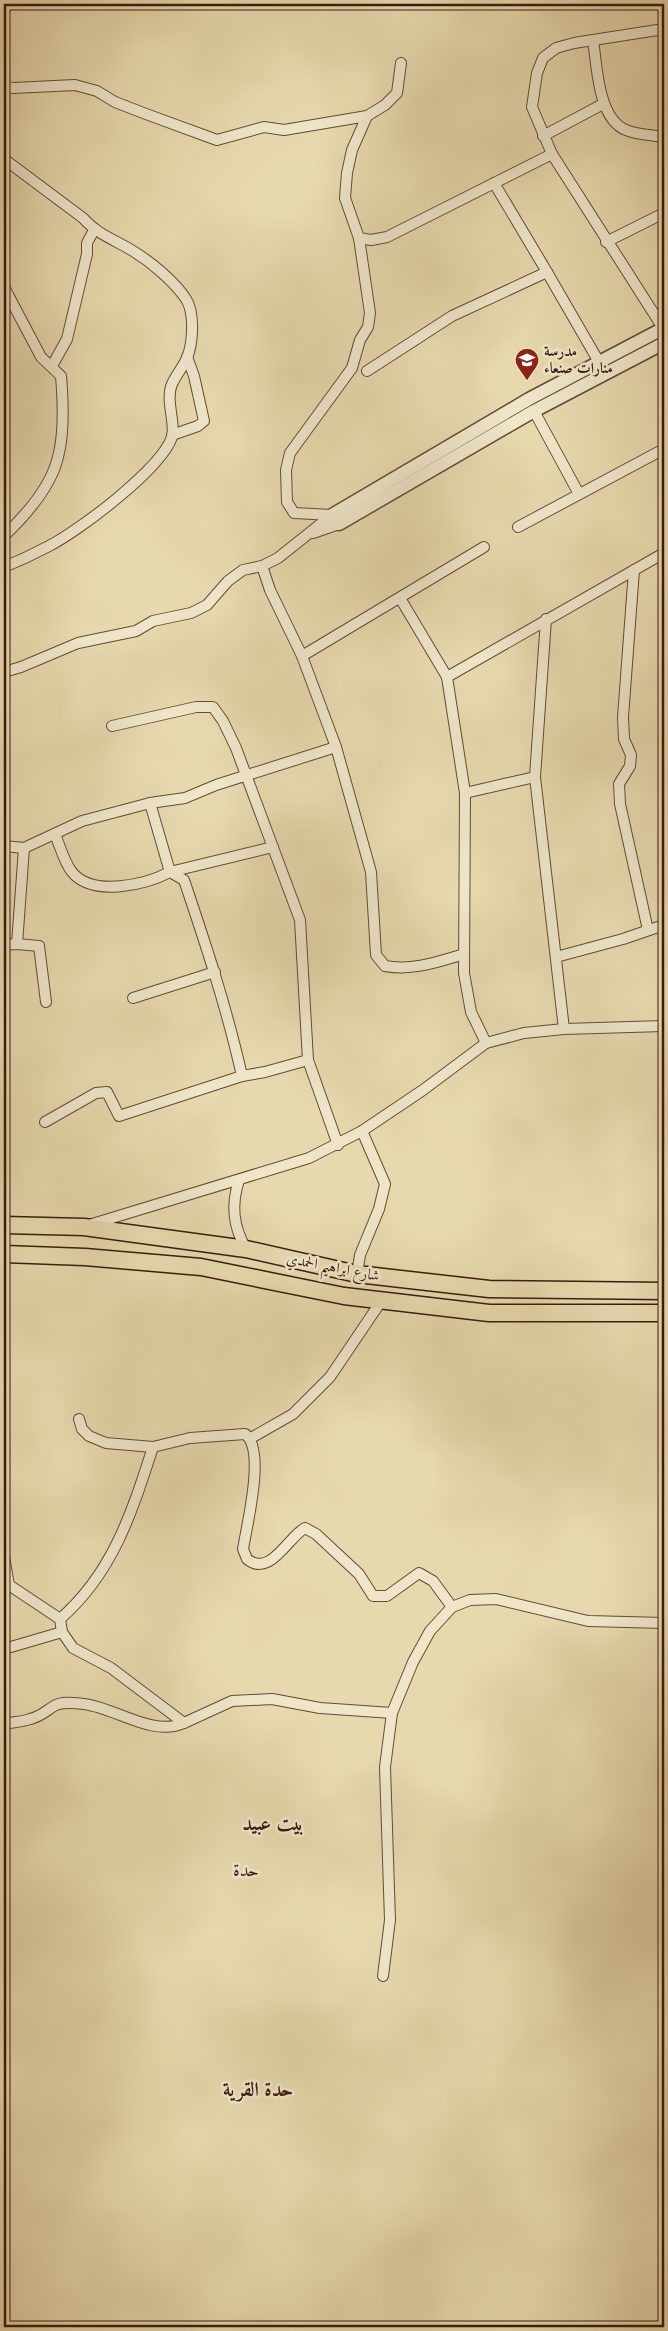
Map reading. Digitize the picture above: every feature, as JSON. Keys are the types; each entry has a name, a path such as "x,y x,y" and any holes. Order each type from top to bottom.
{"main road":[{"name":"شارع ابراهيم الحمدي","path":"4,1225 84,1227 246,1249 357,1274 489,1289 664,1291"},
{"name":"شارع ابراهيم الحمدي","path":"4,1254 85,1257 200,1267 306,1290 489,1313 664,1312"},
{"path":"306,1290 313,1264"}],"street":[{"path":"367,116 352,150 347,173 345,198 359,238 370,313 368,327 360,340 352,368 290,453 286,470 287,502 294,513 336,519 529,399 664,328 606,242 552,154 532,107 537,73 543,58 556,48 664,29"},
{"path":"593,40 603,104 615,121 627,131 664,137"},
{"path":"4,86 13,88 75,84 97,91 115,102 217,140 264,127 284,130 367,116 385,105 397,93 401,62"},
{"path":"543,136 603,104"},
{"path":"359,238 371,240 387,237 552,154"},
{"path":"4,159 83,218 94,230 134,251 166,277 186,299 192,312 187,358 170,387 172,435 160,457 138,480 79,526 50,546 4,567"},
{"path":"494,183 599,362"},
{"path":"606,242 664,212"},
{"path":"52,366 67,339 87,254 87,243 94,230"},
{"path":"367,371 452,316 547,272"},
{"path":"4,287 40,357 61,376 62,392 62,439 58,459 43,490 15,526 4,536"},
{"path":"4,672 78,643 136,631 153,621 191,613 207,605 228,581 243,570 262,566 278,558 303,537 664,343"},
{"path":"172,435 198,426 204,420 194,376 187,358"},
{"path":"534,412 579,494"},
{"path":"518,528 664,449"},
{"path":"302,656 484,547"},
{"path":"447,677 664,553"},
{"path":"262,566 270,590 302,656 336,748 370,872 376,955 385,966 416,968 464,954"},
{"path":"634,570 623,717 624,739 631,755 630,766 619,784 620,804 648,930"},
{"path":"400,598 447,677 465,793 464,973 471,1012 486,1043"},
{"path":"546,619 536,777 564,1029"},
{"path":"112,726 196,707 213,707 223,721 300,920 308,1060 338,1145"},
{"path":"4,846 24,848 82,821 150,803 186,798 216,785 336,748"},
{"path":"465,793 536,777"},
{"path":"150,803 170,872 184,880 215,972 232,1030 242,1076"},
{"path":"55,834 73,874 88,883 113,888 155,880 170,872 273,847"},
{"path":"16,944 24,848"},
{"path":"556,956 664,925"},
{"path":"4,945 38,946 46,1002"},
{"path":"133,998 215,972"},
{"path":"84,1227 281,1168 338,1145 423,1090 486,1043 524,1033 564,1029 664,1026"},
{"path":"46,1122 96,1094 107,1092 119,1116 242,1076 265,1072 308,1060"},
{"path":"357,1274 360,1255 379,1209 385,1184 362,1131"},
{"path":"239,1180 233,1208 237,1230 246,1249"},
{"path":"251,1438 293,1414 330,1377 353,1346 382,1300"},
{"path":"79,1419 82,1430 98,1441 153,1447 190,1438 240,1433 251,1438 255,1451 254,1477 243,1549 245,1555 252,1563 273,1560 305,1528 316,1534 359,1574 373,1596 387,1596 420,1573 433,1581 452,1607"},
{"path":"60,1618 95,1583 108,1561 139,1490 153,1447"},
{"path":"4,1558 9,1585 60,1618 62,1632 72,1648 110,1668 184,1722"},
{"path":"383,1976 390,1920 384,1767 392,1713 413,1662 430,1631 452,1607 470,1600 496,1599 588,1621 664,1623"},
{"path":"4,1649 62,1632"},
{"path":"4,1724 30,1719 47,1712 54,1706 67,1703 96,1706 153,1725 172,1728 232,1701 272,1699 320,1708 392,1713"}],"place":[{"name":"مدرسة منارات صنعاء","path":"527,381"}],"district":[{"name":"بيت عبيد","path":"273,1823"},
{"name":"حدة","path":"246,1870"},
{"name":"حدة القرية","path":"258,2089"}]}
